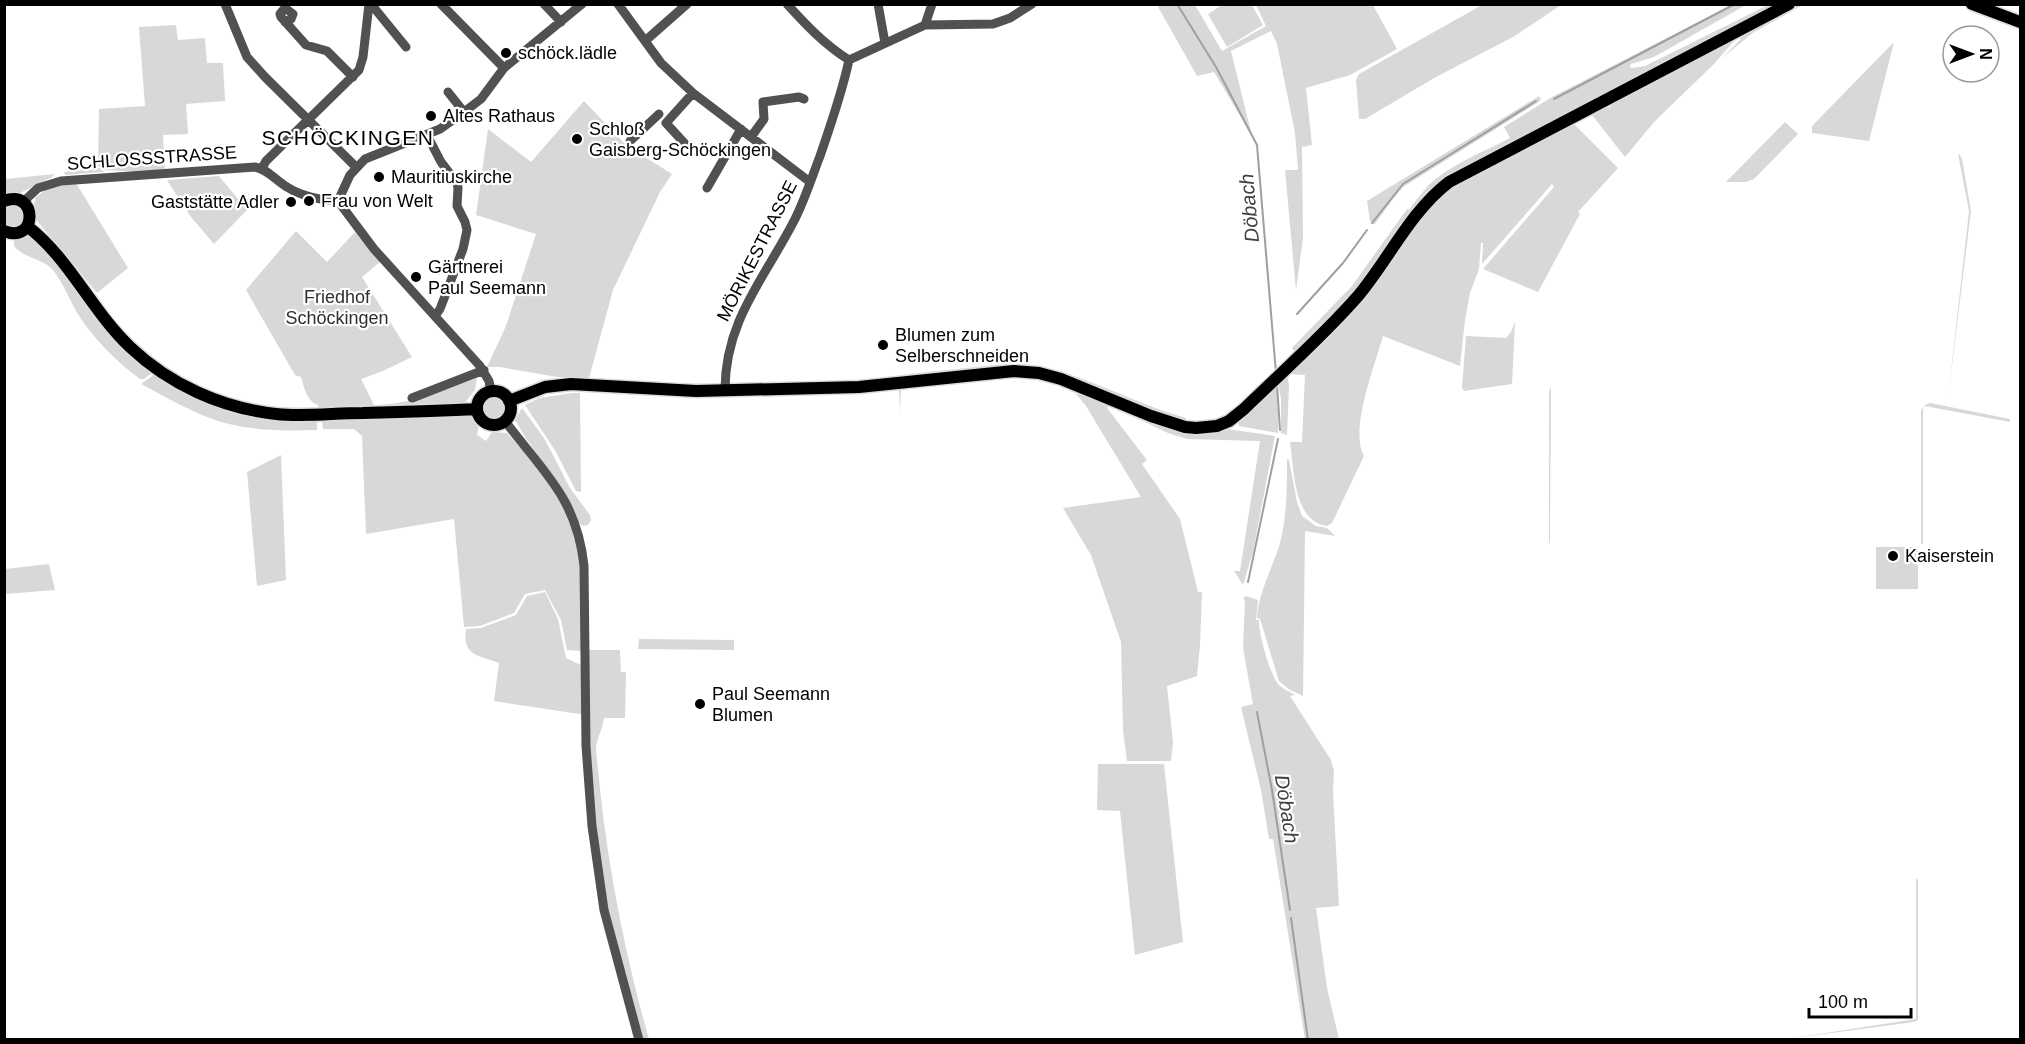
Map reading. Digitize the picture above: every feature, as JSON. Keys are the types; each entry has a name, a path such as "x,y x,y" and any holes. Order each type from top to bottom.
{"main road":[{"path":"509,401 546,387 571,384 696,391 859,387 1004,372 1030,372 1068,381 1169,423 1196,428 1211,427 1229,421 1273,381 1358,295 1422,209 1449,182 1789,4"},
{"path":"1972,4 2020,22"},
{"path":"4,201 14,199 23,202 30,213 27,226 18,232 4,231"},
{"path":"27,226 58,254 104,319 130,347 168,376 205,396 235,406 277,414 477,409"},
{"path":"491,391 502,393 509,401 510,412 505,421 496,425 486,423 479,416 477,409 480,397 491,391"}],"street":[{"path":"225,4 247,57 356,167"},
{"path":"262,168 266,161 309,121 358,70 363,57 370,4"},
{"path":"370,4 406,47"},
{"path":"441,4 504,68"},
{"path":"544,4 561,22"},
{"path":"491,391 484,370 374,249 338,201 350,174 365,159 440,129 464,112 482,99 504,68 582,4"},
{"path":"618,4 661,63 693,93 810,182"},
{"path":"645,41 687,4"},
{"path":"787,4 809,28 849,60 925,25 993,24 1010,18 1032,4"},
{"path":"878,4 885,43"},
{"path":"925,25 932,4"},
{"path":"285,22 306,45 327,51 353,77"},
{"name":"MÖRIKESTRASSE","path":"725,390 728,353 740,317 795,219 844,85 849,60"},
{"path":"448,92 464,112"},
{"path":"666,123 693,93"},
{"path":"751,136 765,119 763,102 799,97 804,99"},
{"path":"630,141 658,113 687,146"},
{"path":"707,188 741,129"},
{"path":"427,135 441,162 457,183 457,206 467,230 463,249 440,309 435,316"},
{"name":"SCHLOSSSTRASSE","path":"23,202 38,188 61,181 255,167 262,168 291,189 315,197 338,201"},
{"path":"412,398 484,370"},
{"path":"505,421 561,492 572,516 581,546 584,566 586,746 592,826 604,910 639,1040"}],"green space":[{"path":"1157,5 1195,5 1222,51 1266,26 1256,5 1373,5 1397,49 1350,75 1306,88 1312,145 1302,147 1303,238 1296,291 1285,170 1298,170 1295,133 1277,44 1271,31 1231,51 1252,136 1214,72 1197,76"},
{"path":"1222,5 1252,5 1263,25 1227,47 1208,14"},
{"path":"1482,5 1561,5 1513,37 1436,77 1365,119 1359,119 1356,80 1359,74"},
{"path":"1731,5 1746,5 1654,57 1631,64 1630,67 1645,66 1768,5 1783,5 1634,82 1618,86 1606,96 1455,175 1349,301 1295,353 1292,348 1352,286 1407,209 1409,210 1435,180 1455,166 1510,138 1504,127 1552,97"},
{"path":"1796,5 1803,5 1754,32 1722,58 1739,41 1746,30"},
{"path":"176,25 178,40 205,38 207,63 223,63 225,101 186,104 188,134 163,135 165,173 104,170 98,166 99,109 145,106 139,27"},
{"path":"1741,33 1714,64 1655,121 1625,157 1592,115 1574,124 1618,168 1578,212 1580,214 1538,292 1483,269 1554,187 1552,184 1482,264 1483,243 1481,243 1479,269 1470,293 1465,320 1460,366 1383,336 1361,414 1360,445 1364,456 1332,523 1327,526 1307,515 1297,492 1290,442 1302,442 1305,375 1289,374 1424,211 1451,185 1613,99 1609,108 1618,97"},
{"path":"1894,42 1869,141 1812,133 1812,126"},
{"path":"1539,96 1541,100 1537,103 1403,187 1374,225 1370,221 1367,201"},
{"path":"584,101 626,145 672,174 660,192 613,290 589,378 557,377 500,367 487,367 506,326 536,234 476,215 488,129 531,162"},
{"path":"1785,122 1798,134 1754,179 1746,182 1726,182"},
{"path":"1958,154 1962,159 1971,211 1948,398 1969,211"},
{"path":"100,168 104,172 65,175 64,172"},
{"path":"55,174 20,193 5,196 5,179"},
{"path":"219,176 247,210 214,244 191,217 167,180"},
{"path":"55,182 76,183 128,268 97,293 33,216 35,198"},
{"path":"10,204 22,208 25,219 18,228 5,225 4,207"},
{"name":"Friedhof Schöckingen","path":"296,231 327,262 355,232 380,262 362,277 412,357 361,379 374,405 413,400 477,378 475,390 464,404 319,410 318,405 311,401 301,377 295,375 246,290"},
{"path":"28,236 40,243 153,372 144,379 140,379 115,359 101,344 81,319 53,270 14,246 14,241"},
{"path":"1515,321 1512,384 1464,391 1462,388 1466,336 1506,338"},
{"path":"1015,363 1059,371 1081,378 1186,418 1185,427 1044,374 897,381 897,377 909,374"},
{"path":"159,371 235,407 317,414 317,430 247,428 220,422 182,406 141,384"},
{"path":"1287,372 1289,386 1287,435 1281,433 1281,399 1278,381"},
{"path":"1004,375 1044,377 1159,423 1275,436 1253,552 1243,585 1234,571 1240,571 1260,441 1187,439 1168,433 1109,405 1107,408 1147,460 1142,464 1180,519 1198,592 1202,592 1197,676 1167,686 1173,742 1171,761 1127,761 1123,730 1121,642 1091,555 1063,508 1141,497 1086,406 1072,389 1043,380 1009,377 901,390 900,413 899,389"},
{"path":"1276,383 1279,399 1278,433 1239,426 1238,421"},
{"path":"1551,387 1550,544 1549,391"},
{"path":"580,393 581,492 576,491 556,452 525,405 539,398"},
{"path":"494,395 503,399 507,408 503,417 494,421 485,417 481,408 485,399"},
{"path":"1930,403 2010,419 2010,422 1925,406 1923,409 1923,544 1921,544 1921,411 1925,405"},
{"path":"522,408 544,438 570,488 590,515 591,520 588,525 580,524 562,489 515,420"},
{"path":"470,416 479,424 477,435 486,441 492,432 507,433 540,471 559,498 573,529 581,571 581,651 567,650 561,620 545,590 525,594 514,613 480,626 464,627 454,519 366,534 362,436 354,429 323,429 322,421"},
{"path":"281,455 286,580 257,586 247,472"},
{"path":"1287,459 1302,516 1316,526 1327,528 1335,536 1305,531 1303,696 1290,690 1279,681 1260,619 1257,618 1260,599 1282,533 1286,501"},
{"name":"Kaiserstein","path":"1876,547 1918,547 1918,589 1876,589"},
{"path":"49,564 55,590 5,594 5,569"},
{"path":"545,592 558,619 566,658 585,667 585,650 620,650 621,672 626,672 625,718 604,718 596,748 615,895 630,968 649,1039 639,1039 604,910 586,715 494,701 499,663 473,653 469,650 465,638 466,629 481,628 516,615 527,596"},
{"path":"1246,596 1258,600 1256,620 1259,620 1263,644 1276,682 1295,695 1290,696 1331,760 1334,771 1339,906 1316,908 1327,988 1339,1039 1305,1039 1273,839 1269,839 1261,790 1241,707 1253,704 1243,648 1245,601 1243,598"},
{"path":"639,639 734,640 734,650 638,649"},
{"path":"1098,764 1164,764 1183,942 1135,955 1120,811 1097,810"},
{"path":"1916,878 1918,880 1918,1020 1787,1039 1916,1019"}],"waterway":[{"name":"Döbach","path":"1177,4 1216,67 1257,145 1276,373"},
{"path":"1554,99 1735,4"},
{"path":"1372,223 1403,184 1536,101"},
{"path":"1297,314 1343,263 1367,230"},
{"name":"Döbach","path":"1277,384 1280,430"},
{"name":"Döbach","path":"1248,582 1278,439"},
{"name":"Döbach","path":"1257,712 1272,790 1290,910"},
{"name":"Döbach","path":"1291,918 1308,1040"}],"place":[{"name":"schöck.lädle","path":"506,53"},
{"name":"Altes Rathaus","path":"431,116"},
{"name":"Schloß Gaisberg-Schöckingen","path":"577,139"},
{"name":"Mauritiuskirche","path":"379,177"},
{"name":"Frau von Welt","path":"309,201"},
{"name":"Gaststätte Adler","path":"291,202"},
{"name":"Gärtnerei Paul Seemann","path":"416,277"},
{"name":"Blumen zum Selberschneiden","path":"883,345"},
{"name":"Kaiserstein","path":"1893,556"},
{"name":"Paul Seemann Blumen","path":"700,704"}],"district":[{"name":"SCHÖCKINGEN","path":"348,137"}]}
